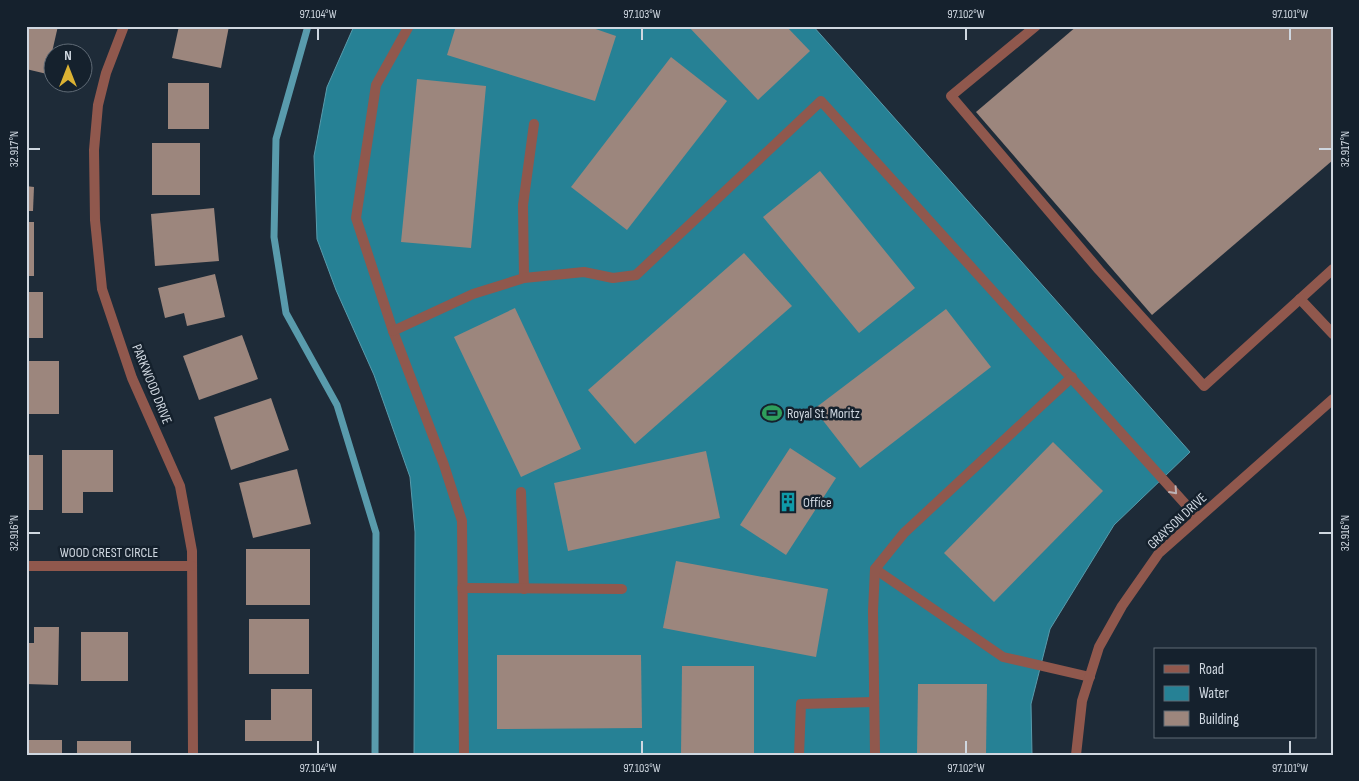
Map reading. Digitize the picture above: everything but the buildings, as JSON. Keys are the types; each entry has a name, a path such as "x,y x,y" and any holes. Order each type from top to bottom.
{"street":[{"name":"PARKWOOD DRIVE","path":"124,26 106,73 98,105 94,150 95,220 102,289 132,378 180,486 192,552 193,755"},
{"path":"409,26 376,85 356,218 393,331 444,465 462,522 464,755"},
{"path":"1036,26 951,96 1100,270 1204,386 1333,269"},
{"path":"393,331 473,294 524,278 584,272 612,278 636,275 821,101 1198,518"},
{"path":"524,278 524,205 534,124"},
{"path":"1300,299 1333,334"},
{"path":"876,755 873,611 875,569 904,533 1072,377"},
{"name":"GRAYSON DRIVE","path":"1076,755 1082,701 1100,647 1122,606 1159,553 1333,399"},
{"path":"521,492 524,589"},
{"name":"WOOD CREST CIRCLE","path":"26,566 192,566"},
{"path":"875,569 1003,658 1090,677"},
{"path":"462,588 622,590"},
{"path":"799,755 801,704 874,702"}],"water":[{"name":"Royal St. Moritz","path":"354,26 813,26 1190,452 1114,525 1050,629 1031,704 1032,755 414,755 415,532 410,477 374,375 336,290 317,239 314,156 327,87"}],"waterway":[{"path":"308,26 276,139 274,237 286,313 337,405 376,533 375,755"}],"place":[{"name":"Royal St. Moritz","path":"772,413"},
{"name":"Office","path":"788,502"}]}
